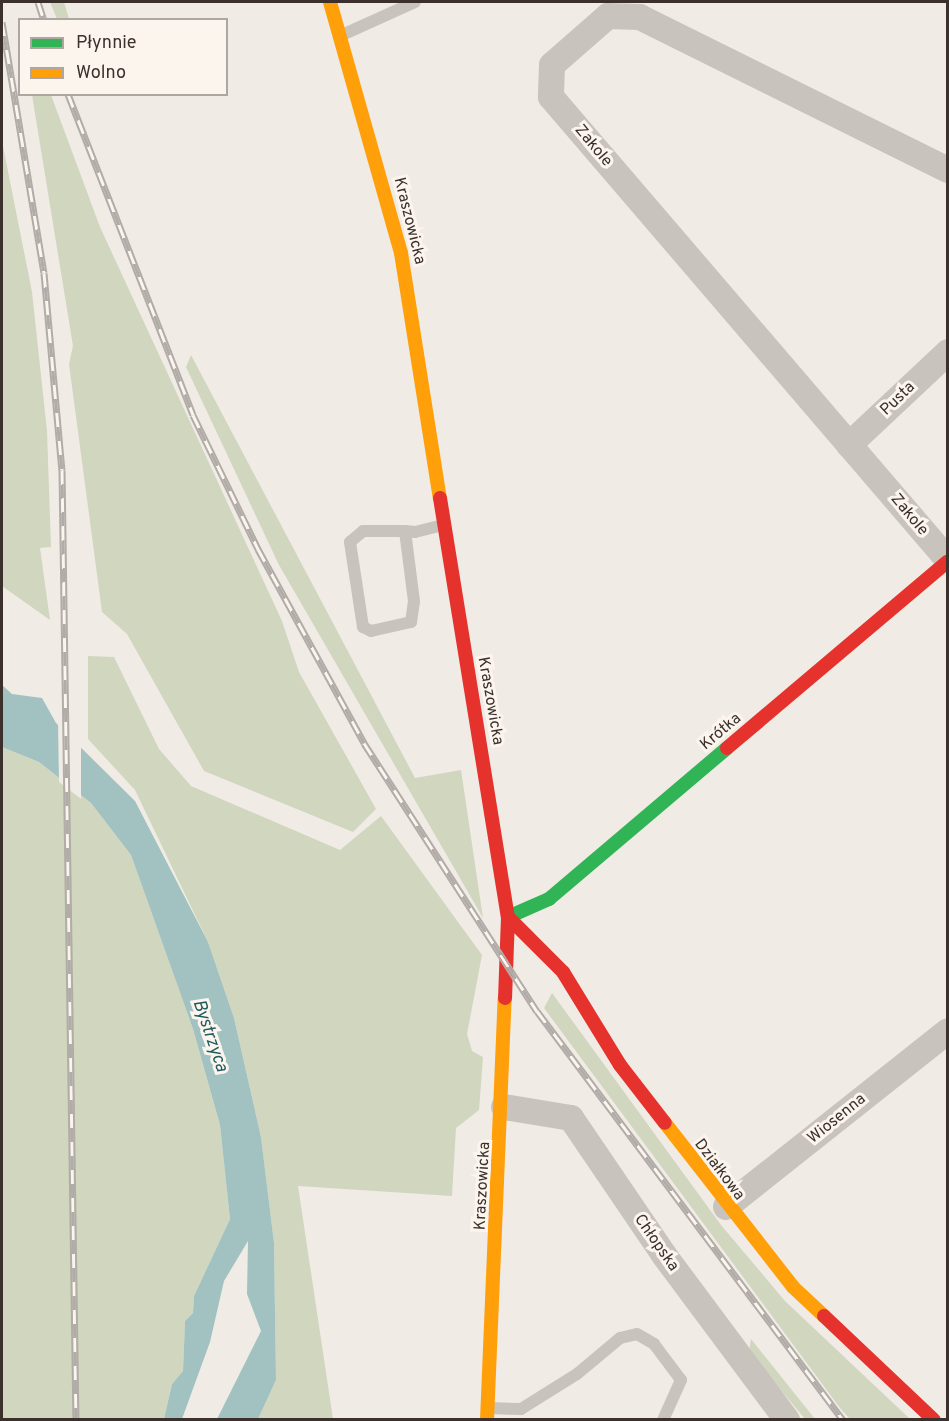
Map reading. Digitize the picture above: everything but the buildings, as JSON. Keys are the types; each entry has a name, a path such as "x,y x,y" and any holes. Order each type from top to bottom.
{"street":[{"name":"Kraszowicka","path":"330,2 342,35 397,236 508,917 504,1107 488,1414"},
{"name":"Zakole","path":"948,170 644,9 608,16 552,65 551,97 948,561"},
{"name":"Pusta","path":"849,445 948,352"},
{"name":"Krótka","path":"508,917 549,899 948,561"},
{"name":"Działkowa","path":"508,917 562,972 584,1016 726,1207 793,1287 934,1419"},
{"name":"Wiosenna","path":"726,1207 948,1031"},
{"name":"Chłopska","path":"504,1107 571,1118 699,1304 787,1419"}],"lane":[{"path":"342,35 415,2"},
{"path":"405,531 414,601 411,622 371,631 363,627 350,542 363,531 405,531 443,525"},
{"path":"488,1414 521,1409 577,1374 620,1338 637,1334 654,1344 681,1380 663,1419"}],"green space":[{"path":"50,2 64,2 69,18 57,18"},
{"path":"32,96 51,96 100,227 282,621 299,672 376,809 353,832 204,771 127,634 102,612 69,364 73,346"},
{"path":"2,141 32,292 47,431 51,547 40,548 50,620 2,586"},
{"path":"191,355 415,778 461,770 483,918 279,565 186,367"},
{"path":"88,656 114,657 159,749 191,786 340,850 381,816 482,955 467,1034 472,1051 483,1057 479,1110 456,1128 452,1196 298,1186 333,1419 258,1419 276,1380 274,1243 261,1137 234,1018 208,942 135,790 88,739"},
{"path":"2,747 39,762 91,803 131,855 193,1029 220,1125 230,1219 194,1296 193,1313 185,1321 183,1371 172,1384 164,1419 2,1419"},
{"path":"552,993 721,1225 785,1301 910,1419 850,1419 840,1408 544,1008"},
{"path":"751,1339 815,1419 805,1419 749,1352"}],"water":[{"name":"Bystrzyca","path":"2,685 12,694 42,698 56,723 135,801 208,942 234,1018 261,1137 274,1243 276,1380 258,1419 217,1419 261,1331 247,1294 248,1241 224,1281 210,1342 182,1419 164,1419 172,1384 183,1371 185,1321 193,1313 194,1296 230,1219 220,1125 193,1029 131,855 91,803 39,762 2,747"}],"pier":[{"path":"58,721 81,742 81,799 59,782"}],"railway":[{"path":"38,2 43,18"},
{"path":"2,22 44,273 62,470 76,1420"},
{"path":"69,96 193,415 258,549 364,743 537,1011 843,1420"}],"traffic: fast":[{"path":"508,917 549,899 727,748"}],"traffic: slow":[{"path":"330,2 401,253 440,498"},
{"path":"487,1420 505,998"},
{"path":"665,1123 793,1287 824,1316"}],"traffic: jam":[{"path":"440,498 508,917 505,998"},
{"path":"727,748 948,561"},
{"path":"508,917 563,972 620,1065 665,1123"},
{"path":"824,1316 934,1420"}]}
